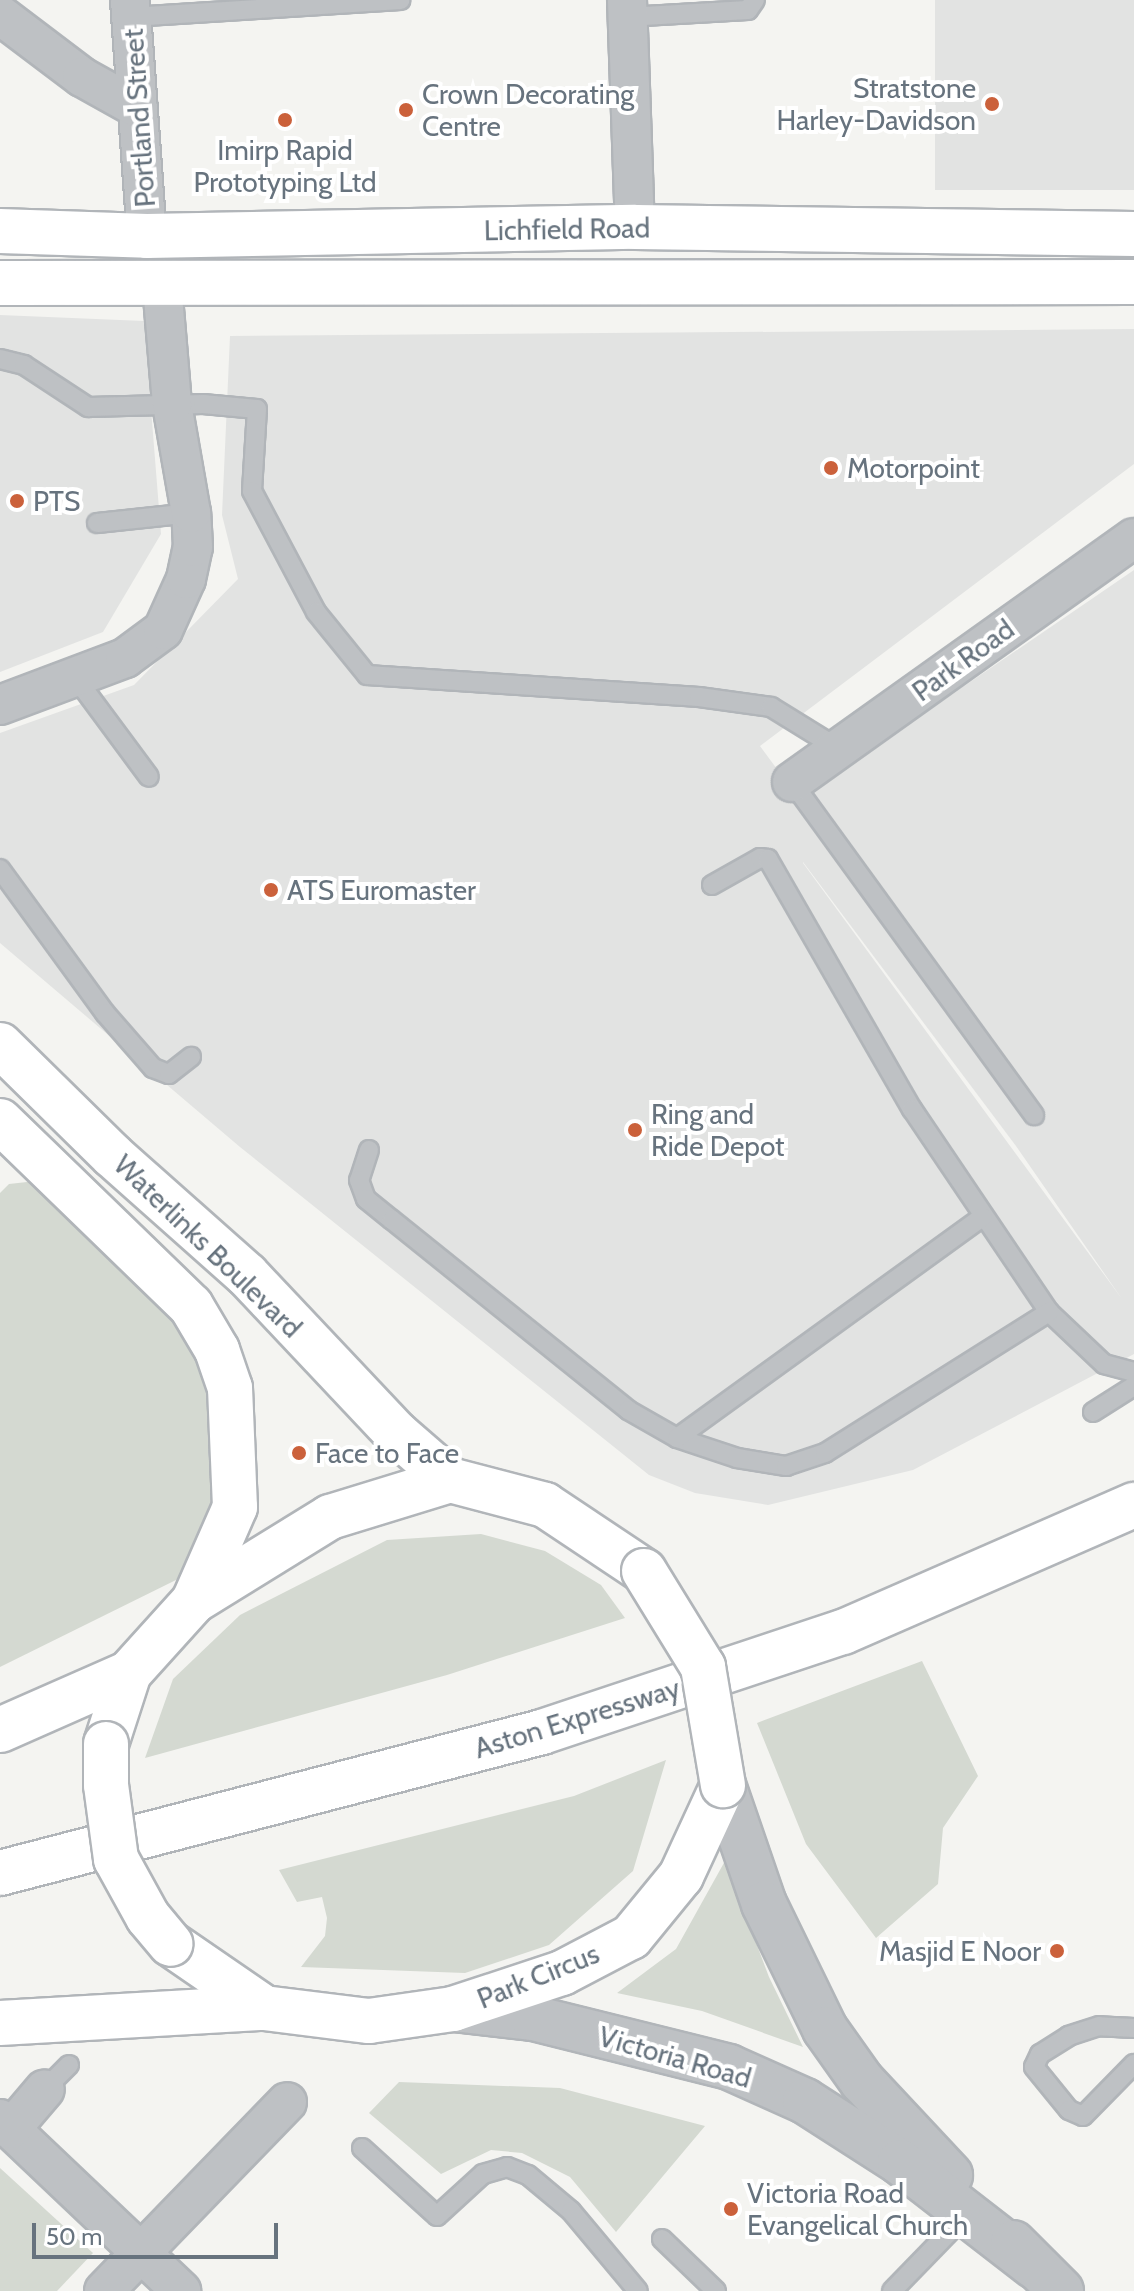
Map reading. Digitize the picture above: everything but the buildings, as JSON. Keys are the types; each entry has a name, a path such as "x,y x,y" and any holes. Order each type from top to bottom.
{"main road":[{"name":"Lichfield Road","path":"0,231 147,236 635,227 1134,234"},
{"name":"Lichfield Road","path":"0,283 1134,282"},
{"name":"Waterlinks Boulevard","path":"0,1045 113,1156 247,1275 396,1433 450,1480"},
{"name":"Waterlinks Boulevard","path":"7,1140 191,1306 217,1350 230,1388 235,1507 194,1601"},
{"path":"450,1480 545,1505 644,1571 703,1667 723,1785"},
{"name":"Park Circus","path":"450,1480 330,1517 194,1601 129,1673 106,1744 106,1785 116,1859 135,1898 171,1944 264,2008 369,2021 453,2009 562,1973 631,1937 681,1876 723,1785"},
{"name":"Aston Expressway","path":"0,1873 542,1732 843,1632 1134,1505"},
{"path":"0,1730 129,1673"},
{"path":"0,2023 264,2008"}],"street":[{"name":"Portland Street","path":"131,8 147,236"},
{"path":"627,9 635,227"},
{"path":"0,15 82,77 138,108"},
{"path":"0,705 125,658 163,630 186,579 193,547 191,513 172,404 162,285"},
{"name":"Park Road","path":"792,782 1134,538"},
{"name":"Victoria Road","path":"723,1785 764,1904 825,2029 862,2081 1047,2278"},
{"name":"Victoria Road","path":"453,2009 533,2018 729,2067 805,2101 900,2162 1047,2278"},
{"path":"57,2077 5,2124 181,2291"},
{"path":"104,2291 287,2102"}],"lane":[{"path":"131,8 400,0"},
{"path":"627,9 748,10 755,0"},
{"path":"0,359 24,365 88,407 172,404 257,409 252,491 316,612 367,675 699,697 771,707 839,749"},
{"path":"97,523 191,513"},
{"path":"75,677 149,777"},
{"path":"792,782 1034,1115"},
{"path":"712,885 760,858 779,872 867,1035 982,1217 1049,1312 1104,1364 1134,1372"},
{"path":"0,869 105,1013 153,1068 169,1074 191,1057"},
{"path":"369,1150 359,1170 366,1199 607,1394 677,1438 737,1458 786,1466 812,1457 1049,1312"},
{"path":"677,1438 982,1217"},
{"path":"1093,1412 1134,1386"},
{"path":"1134,2028 1099,2026 1077,2033 1040,2054 1034,2067 1069,2110 1083,2116 1134,2064"},
{"path":"362,2148 437,2216 483,2174 507,2167 528,2175 571,2211 638,2291"},
{"path":"892,2291 967,2214"},
{"path":"662,2239 716,2291"}],"shaded area":[{"path":"935,0 1134,0 1134,190 935,190"},
{"path":"0,315 144,321 161,534 103,632 0,672"},
{"path":"1134,329 1134,464 760,746 799,799 1134,570 1134,1354 913,1470 768,1505 695,1493 649,1475 240,1147 0,943 0,733 134,685 238,579 222,515 230,336","holes":["803,862 1016,1146 1122,1299"]},
{"path":"36,1181 181,1326 208,1384 218,1493 178,1579 0,1667 0,1193 9,1184"},
{"path":"481,1534 545,1551 601,1585 625,1618 447,1675 145,1758 173,1679 240,1615 387,1540"},
{"path":"922,1661 978,1776 943,1828 938,1884 876,1938 806,1844 757,1723"},
{"path":"666,1760 633,1871 549,1945 465,1973 301,1967 325,1936 327,1918 322,1897 297,1902 279,1870 574,1796"},
{"path":"725,1861 769,1977 803,2047 702,2011 617,1993 676,1949"},
{"path":"399,2082 560,2088 705,2126 616,2232 570,2177 522,2153 491,2150 441,2174 369,2113"},
{"path":"0,2168 93,2253 57,2291 0,2291"}],"place":[{"name":"Stratstone Harley-Davidson","path":"992,104"},
{"name":"Crown Decorating Centre","path":"406,110"},
{"name":"Imirp Rapid Prototyping Ltd","path":"285,120"},
{"name":"Motorpoint","path":"831,468"},
{"name":"PTS","path":"17,501"},
{"name":"ATS Euromaster","path":"271,890"},
{"name":"Ring and Ride Depot","path":"635,1130"},
{"name":"Face to Face","path":"299,1453"},
{"name":"Masjid E Noor","path":"1057,1951"},
{"name":"Victoria Road Evangelical Church","path":"731,2209"}]}
